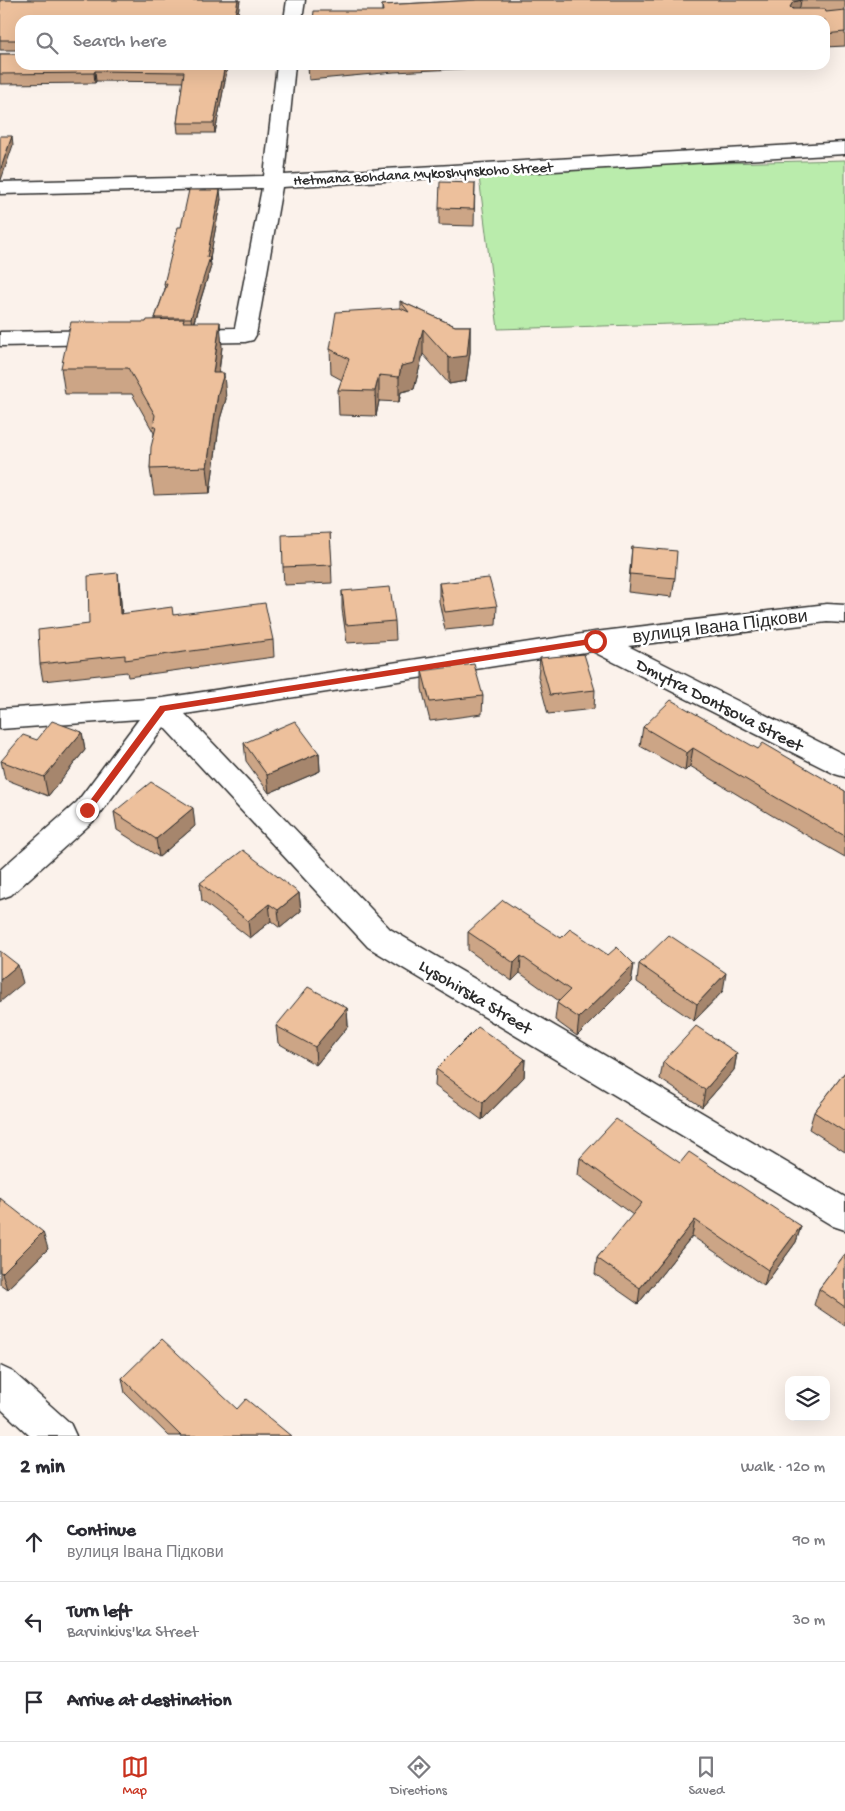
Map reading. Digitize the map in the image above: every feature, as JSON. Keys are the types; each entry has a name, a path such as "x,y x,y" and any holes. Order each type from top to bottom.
{"street":[{"path":"294,15 296,0"},
{"path":"166,336 245,335 273,182 285,70"},
{"name":"Hetmana Bohdana Mykoshynskoho Street","path":"0,188 273,182 845,148"},
{"path":"0,339 127,337"},
{"name":"вулиця Івана Підкови","path":"0,719 162,708 595,641 827,613 845,614"},
{"name":"Dmytra Dontsova Street","path":"595,641 845,767"},
{"path":"0,887 87,810 162,708"},
{"name":"Lysohirska Street","path":"162,708 378,938 845,1215"},
{"path":"0,1384 57,1436"}],"green space":[{"path":"845,160 845,319 498,329 478,169"}],"building":[{"path":"0,0 238,0 235,15 15,15 15,40 0,40"},
{"path":"478,0 802,0 793,2 790,7 792,9 825,9 826,12 845,10 845,32 830,34 830,15 314,15 314,11 383,11 382,5"},
{"path":"0,54 15,54 15,70 224,70 214,123 177,123 184,72 95,71 94,73 0,74"},
{"path":"0,136 12,136 0,171"},
{"path":"440,182 475,183 474,209 439,208"},
{"path":"189,190 220,190 207,257 210,257 191,318 155,318 167,284 164,284 178,227 181,227"},
{"path":"400,301 455,326 470,326 467,356 449,358 423,329 414,363 401,366 399,377 379,375 375,391 338,390 349,359 330,349 336,312 400,308 409,312"},
{"path":"184,319 183,322 220,322 213,373 224,373 218,393 207,467 150,469 151,447 156,427 153,427 155,415 128,368 61,368 71,322 146,322 147,320"},
{"path":"330,533 332,565 283,567 282,535"},
{"path":"632,547 677,551 675,578 630,574"},
{"path":"118,573 120,614 172,607 173,615 265,603 273,640 125,660 125,655 40,664 38,630 89,624 88,576"},
{"path":"489,578 497,606 445,612 439,583"},
{"path":"390,587 395,621 346,625 342,591"},
{"path":"584,654 595,690 550,695 540,658"},
{"path":"474,664 483,696 430,702 422,671"},
{"path":"671,700 758,749 763,743 845,791 845,836 693,748 687,753 643,727"},
{"path":"52,721 82,732 44,777 1,761 23,735 37,740"},
{"path":"295,721 319,753 267,775 244,743"},
{"path":"151,782 193,808 156,839 114,812"},
{"path":"243,850 299,893 278,910 269,904 248,921 200,883"},
{"path":"503,900 561,938 570,929 608,955 617,947 634,964 579,1018 557,1003 570,990 521,956 514,963 468,932"},
{"path":"669,935 726,973 697,1004 639,964"},
{"path":"0,951 18,965 0,980"},
{"path":"308,987 347,1008 315,1047 276,1026"},
{"path":"696,1026 737,1053 705,1090 663,1062"},
{"path":"478,1027 525,1059 483,1103 436,1069"},
{"path":"845,1072 845,1132 814,1112"},
{"path":"616,1119 680,1163 689,1152 801,1226 768,1270 695,1220 640,1288 597,1258 642,1203 580,1158"},
{"path":"0,1198 43,1232 2,1273 0,1272"},
{"path":"845,1254 845,1307 819,1289"},
{"path":"162,1339 237,1409 246,1399 291,1436 181,1436 122,1378"}],"route":[{"path":"87,810 162,708 595,641"}]}
